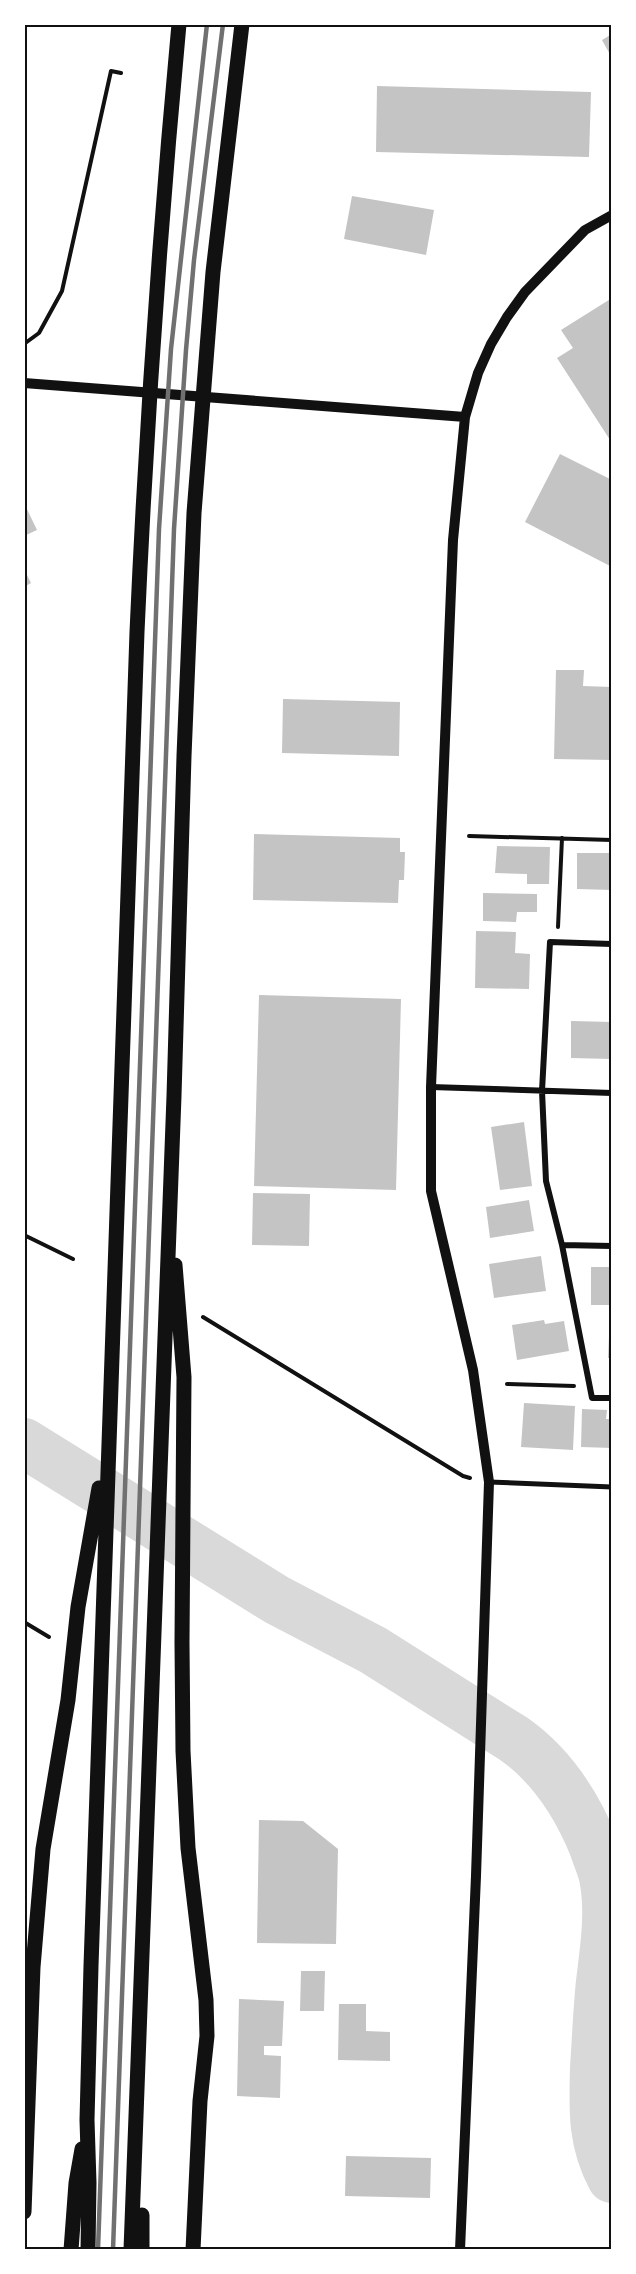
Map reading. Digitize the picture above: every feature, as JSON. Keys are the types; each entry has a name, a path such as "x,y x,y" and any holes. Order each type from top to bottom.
{"main road":[{"path":"88,2250 87,2120 136,644 158,263 179,24"},
{"path":"131,2250 195,503 213,272 242,24"},
{"path":"170,1187 184,1377 182,1643 188,1837 207,2016 200,2101 193,2250"},
{"path":"24,2212 36,1919 43,1848 68,1700 78,1607 109,1433"},
{"path":"71,2250 76,2183 87,2120"},
{"path":"136,2122 142,2143 142,2250"}],"street":[{"path":"460,2250 476,1876 489,1482 473,1370 431,1191 431,1087 452,571 465,417 478,373 507,317 525,292 585,230 612,215"},
{"path":"24,383 465,417"},
{"path":"612,944 550,942 542,1091 546,1181 562,1245 592,1398 612,1398"},
{"path":"431,1087 612,1093"},
{"path":"562,1245 612,1246"},
{"path":"489,1482 612,1487"}],"path":[{"path":"24,344 39,333 62,291 111,72 121,73"},
{"path":"469,836 612,840"},
{"path":"557,942 562,838"},
{"path":"24,1235 73,1259"},
{"path":"203,1317 463,1476 489,1482"},
{"path":"507,1384 590,1387"},
{"path":"24,1622 49,1637"}],"building":[{"path":"612,34 612,58 602,40"},
{"path":"377,86 591,92 589,157 376,152"},
{"path":"352,196 434,210 426,255 344,239"},
{"path":"612,298 612,443 557,358 573,348 561,330"},
{"path":"560,454 612,480 612,567 525,522"},
{"path":"24,503 37,530 24,536"},
{"path":"27,575 31,583 24,587 24,577"},
{"path":"556,670 584,670 583,686 612,687 612,760 554,759"},
{"path":"283,699 400,702 399,756 282,753"},
{"path":"254,834 400,838 400,852 405,852 404,880 399,880 398,903 253,900"},
{"path":"497,846 550,847 549,884 527,884 527,874 495,873"},
{"path":"577,853 612,853 612,890 577,889"},
{"path":"483,893 537,894 537,912 517,912 516,922 483,921"},
{"path":"476,931 516,932 515,953 530,954 529,989 475,988"},
{"path":"259,995 401,999 396,1190 254,1186"},
{"path":"571,1021 612,1022 612,1059 571,1058"},
{"path":"524,1122 532,1186 500,1190 491,1127"},
{"path":"253,1193 310,1194 309,1246 252,1245"},
{"path":"529,1200 534,1231 490,1238 486,1207"},
{"path":"541,1256 546,1291 494,1298 489,1264"},
{"path":"591,1267 612,1267 612,1305 591,1305"},
{"path":"544,1320 545,1324 564,1321 569,1351 517,1360 512,1325"},
{"path":"609,1336 612,1336 612,1358 608,1358"},
{"path":"524,1403 575,1406 573,1450 521,1447"},
{"path":"582,1409 607,1410 606,1419 612,1419 612,1448 581,1447"},
{"path":"259,1820 303,1821 338,1849 336,1944 257,1943"},
{"path":"301,1971 325,1971 324,2011 300,2011"},
{"path":"239,1999 284,2001 282,2046 264,2046 264,2055 281,2056 280,2098 237,2096"},
{"path":"339,2004 366,2004 366,2031 390,2032 390,2061 338,2060"},
{"path":"346,2156 431,2158 430,2198 345,2196"}],"waterway":[{"path":"24,1443 277,1600 373,1650 514,1739 552,1774 571,1801 587,1831 602,1870 606,1890 607,1930 598,2014 595,2111 601,2151 612,2178"}],"railway":[{"path":"98,2250 159,529 171,349 207,24"},
{"path":"113,2250 174,529 194,260 223,24"}]}
